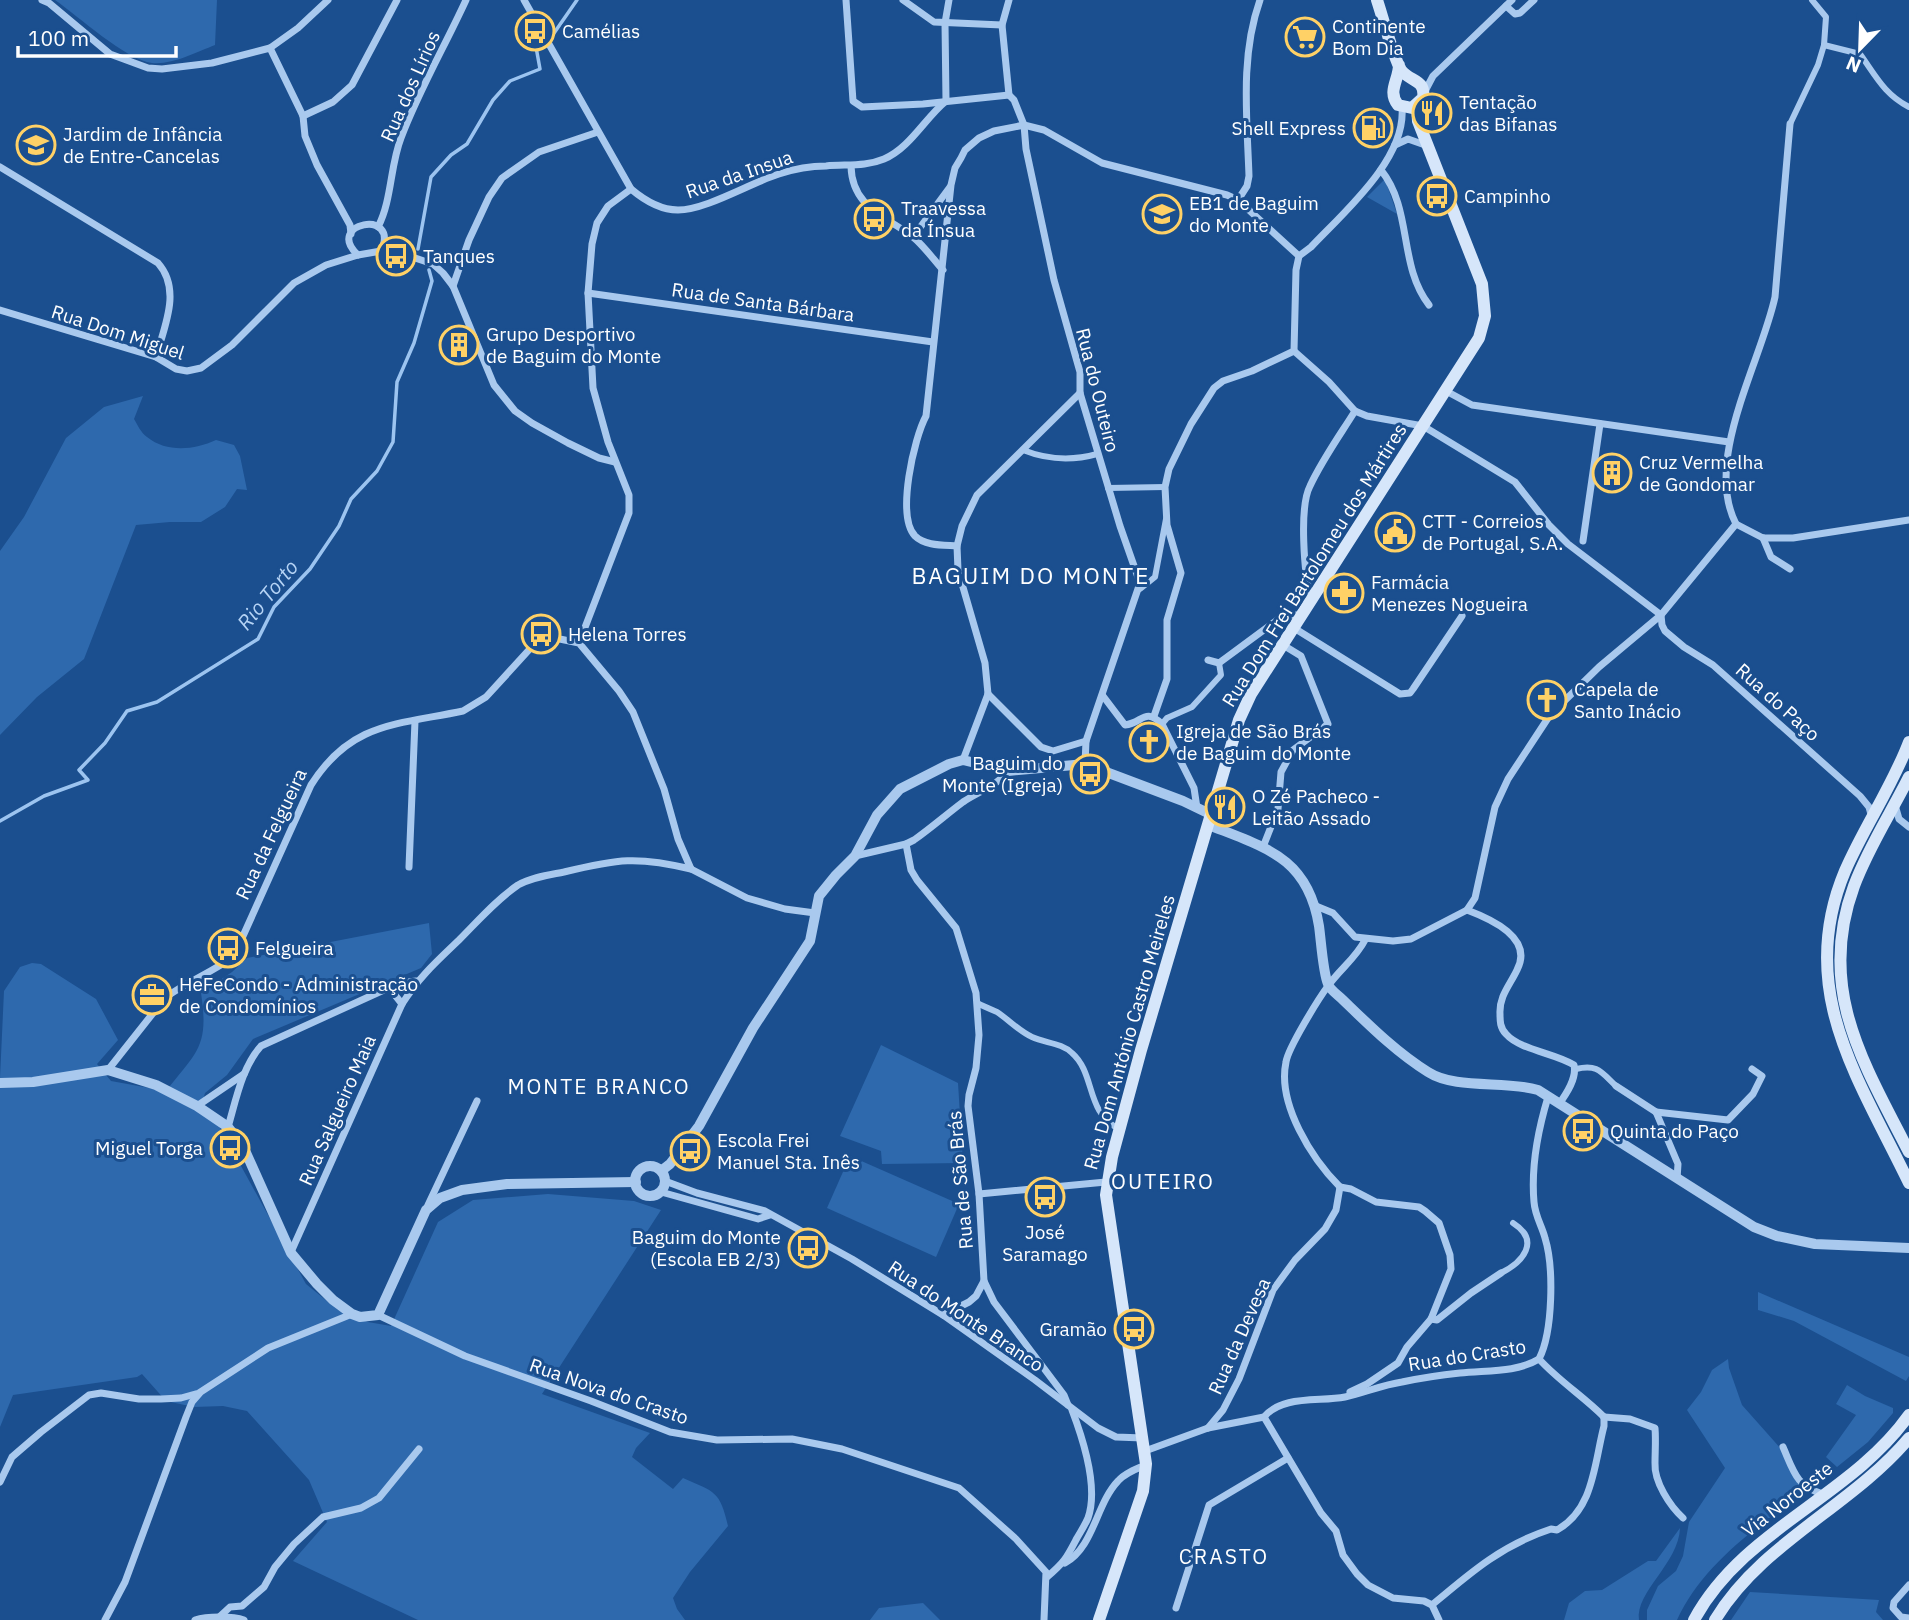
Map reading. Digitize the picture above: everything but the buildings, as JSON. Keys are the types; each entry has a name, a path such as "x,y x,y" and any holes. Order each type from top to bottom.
{"main road":[{"path":"1377,0 1399,65 1406,74 1421,83 1424,93 1409,107"},
{"path":"1397,81 1399,65"},
{"path":"1414,78 1401,78 1397,81 1393,86 1392,96 1409,107 1418,121 1482,284 1485,304 1479,338 1446,391"},
{"name":"Rua Dom Frei Bartolomeu dos Mártires","path":"1211,820 1239,720 1251,694 1446,391"},
{"path":"1909,742 1844,874 1830,918 1827,968 1828,992 1839,1039 1909,1183"},
{"path":"1909,777 1853,887 1843,929 1841,968 1844,1002 1854,1042 1909,1152"},
{"name":"Rua Dom António Castro Meireles","path":"1099,1620 1143,1491 1145,1451 1105,1195 1106,1182 1156,998 1211,820"},
{"name":"Via Noroeste","path":"1694,1620 1713,1589 1734,1567 1765,1539 1883,1447 1909,1415"},
{"name":"Via Noroeste","path":"1715,1620 1730,1596 1750,1575 1809,1524 1872,1476 1909,1438"}],"street":[{"path":"42,0 110,54 148,68 176,68 212,63 270,48 298,28 328,0"},
{"path":"313,0 321,7"},
{"path":"303,116 342,96 352,85 397,0"},
{"name":"Rua dos Lírios","path":"378,227 400,139 466,0"},
{"path":"524,0 631,189 608,206 597,223 592,244 589,293 593,388 615,462 629,495 629,513 579,643 633,712 649,748 678,839 691,869 755,901 815,914"},
{"path":"846,0 853,100 857,105 874,106 1009,95 1002,25 1009,0"},
{"path":"903,0 934,22 1002,25"},
{"path":"946,101 944,23 949,0"},
{"path":"1238,200 1247,186 1249,176 1247,57 1252,22 1260,0"},
{"path":"1424,93 1433,76 1509,3 1515,13 1520,13 1534,0"},
{"path":"1812,0 1826,17 1824,45 1818,65 1790,124 1775,297 1769,325 1729,442 1728,508 1736,524 1763,538 1793,538 1909,520"},
{"path":"1824,45 1860,54 1892,99 1909,107"},
{"path":"270,48 303,116 305,136 349,225 350,243 358,255 381,251 405,254 433,264 453,286 494,385 503,398 516,411 548,433 599,458 615,462"},
{"path":"1414,78 1422,80 1433,76"},
{"name":"Rua do Outeiro","path":"1009,95 1014,100 1024,125 1026,149 1054,280 1080,372 1080,393 1140,589"},
{"name":"Rua da Insua","path":"631,189 649,202 678,211 779,174 827,165 851,166 882,160 904,146 946,101"},
{"path":"1409,107 1403,114 1394,145 1381,170 1311,247 1299,256 1295,282 1294,351 1329,382 1355,411 1367,416 1423,426"},
{"path":"957,546 937,545 918,539 913,534 907,518 907,490 918,431 926,415 951,185 955,168 965,150 979,138 994,131 1024,125 1044,130 1102,163 1215,191 1238,200 1299,256"},
{"path":"453,286 469,240 489,197 502,178 539,152 598,132"},
{"path":"1394,145 1415,139 1428,147"},
{"path":"851,166 851,181 859,195 884,219 913,237 943,270"},
{"path":"0,167 158,263 166,272 170,282 171,299 156,357"},
{"path":"1381,170 1398,197 1406,230 1408,256 1429,305"},
{"path":"913,237 951,185"},
{"path":"351,234 363,224 378,227 383,236 381,251"},
{"name":"Rua Dom Miguel","path":"0,310 156,357 176,369 187,371 201,368 232,345 294,283 326,265 358,255"},
{"name":"Rua de Santa Bárbara","path":"589,293 933,342"},
{"path":"1154,716 1167,679 1167,620 1181,573 1167,517 1166,487 1169,469 1191,424 1214,388 1223,381 1294,351"},
{"path":"1446,391 1472,405 1729,442"},
{"path":"963,760 988,694 985,663 958,570 957,546 962,526 977,495 1080,393"},
{"path":"1312,601 1307,584 1304,506 1308,487 1355,411"},
{"path":"1583,541 1600,424"},
{"name":"Rua do Paço","path":"1423,426 1515,482 1549,525 1569,544 1661,615 1665,631 1720,671 1865,801 1872,818"},
{"path":"1023,450 1056,459 1097,454"},
{"path":"1108,488 1166,487"},
{"path":"1085,764 1086,741 1140,589 1154,577 1167,517"},
{"path":"1315,906 1333,912 1355,937 1393,942 1411,939 1466,910 1475,898 1495,807 1508,779 1550,715 1600,667 1661,615 1736,524"},
{"path":"1763,538 1771,557 1790,569"},
{"path":"1219,663 1284,615 1303,615"},
{"path":"1294,628 1400,694 1406,694 1413,689 1462,616"},
{"name":"Rua da Felgueira","path":"108,1070 165,998 234,956 305,797 324,764 355,738 371,730 463,711 475,705 486,698 538,640 555,638 579,643"},
{"path":"1263,846 1278,809 1281,772 1293,750 1328,724 1301,656 1283,645"},
{"path":"1208,660 1219,663"},
{"path":"1162,724 1167,718 1192,707 1222,675 1219,663"},
{"path":"988,694 1041,747 1053,751 1086,741"},
{"path":"1103,696 1125,725 1146,716 1154,716 1162,724 1194,788 1197,808"},
{"path":"409,867 415,721"},
{"path":"662,1181 653,1167 645,1167 638,1173 636,1182 639,1191 647,1195 662,1181 670,1164 699,1126 753,1028 810,941 819,896 855,856 877,815 891,797 909,784 963,760 1008,771 1085,764 1197,808 1211,820 1263,846 1285,861 1304,879 1315,906 1328,985 1369,1026 1430,1074 1464,1082 1525,1086 1548,1097 1736,1217 1777,1236 1815,1244 1906,1248"},
{"path":"855,856 906,844 981,791 996,785 1008,771"},
{"path":"1895,804 1898,816 1909,827"},
{"name":"Rua de São Brás","path":"906,844 911,870 956,928 976,993 979,1035 968,1106 979,1194 984,1281 994,1302 1064,1395 1070,1408"},
{"name":"Rua Salgueiro Maia","path":"291,1253 402,1004 416,981 487,911 520,884 599,863 628,859 649,860 691,869"},
{"path":"1466,910 1489,919 1520,944 1522,954 1518,968 1504,991 1500,1008 1501,1025 1506,1035 1527,1047 1569,1062 1576,1069"},
{"path":"1345,1397 1350,1391 1367,1384 1398,1363 1431,1319 1451,1269 1450,1255 1438,1223 1419,1207 1376,1202 1351,1189 1340,1187 1325,1172 1294,1119 1285,1076 1286,1060 1328,985 1358,953 1365,940"},
{"path":"228,1127 245,1074 261,1046 392,984 416,981"},
{"path":"386,989 391,990 402,1004"},
{"path":"977,1003 996,1012 1031,1037 1071,1051 1086,1074 1090,1094 1097,1108 1119,1129"},
{"path":"1576,1069 1591,1066 1599,1070 1616,1086 1656,1112 1728,1120 1754,1094 1762,1076 1752,1069"},
{"path":"1559,1104 1576,1069"},
{"path":"0,1083 33,1082 108,1070 156,1085 198,1106 228,1127 243,1146 291,1253 333,1300 360,1317 378,1315 477,1101"},
{"path":"198,1106 245,1074"},
{"name":"Rua do Crasto","path":"1064,1563 1077,1554 1108,1495 1145,1451 1208,1428 1264,1417 1270,1409 1280,1404 1345,1397 1398,1382 1512,1368 1531,1364 1539,1359 1549,1315 1550,1270 1545,1237 1534,1205 1533,1184 1541,1120 1548,1097"},
{"path":"1656,1112 1678,1164 1677,1179"},
{"name":"Rua do Monte Branco","path":"662,1181 758,1219 770,1215 852,1259 943,1315 1090,1423 1145,1451"},
{"path":"426,1210 440,1198 461,1190 508,1184 636,1182"},
{"path":"979,1194 1106,1182"},
{"name":"Rua da Devesa","path":"1208,1428 1223,1410 1240,1379 1273,1290 1295,1260 1325,1229 1336,1210 1340,1187"},
{"path":"1431,1319 1437,1320 1463,1299 1514,1267 1526,1252 1527,1240 1522,1229 1513,1223"},
{"path":"943,1315 969,1302 981,1289 984,1281"},
{"path":"0,1482 12,1457 89,1395 101,1393 139,1399 161,1399 181,1398 199,1393 268,1348 352,1314"},
{"name":"Rua Nova do Crasto","path":"378,1315 465,1356 670,1432 717,1440 793,1439 842,1449 959,1488 1016,1539 1048,1577"},
{"path":"1539,1359 1604,1417 1630,1419 1655,1428 1654,1465 1657,1476 1674,1510 1683,1518"},
{"path":"105,1620 125,1581 186,1417 199,1393"},
{"path":"1044,1620 1048,1577 1064,1563 1087,1519 1092,1497 1083,1440 1070,1408"},
{"path":"1264,1417 1321,1513 1335,1531 1343,1555 1368,1585 1393,1598 1424,1601 1433,1605 1439,1620"},
{"path":"1433,1605 1486,1560 1522,1539 1551,1529 1557,1530 1576,1516 1589,1490 1604,1417"},
{"path":"1783,1447 1802,1485 1823,1494"},
{"path":"217,1619 230,1607 242,1606 264,1587 275,1567 294,1544 323,1517 361,1508 379,1498 419,1449"},
{"path":"1176,1608 1209,1505 1288,1458"},
{"path":"1909,1585 1894,1602 1893,1608 1901,1617 1909,1618"},
{"path":"195,1620 205,1617 244,1620"}],"shaded area":[{"path":"55,0 217,0 215,45 168,62 152,63 141,60 116,46"},
{"path":"1385,179 1397,214 1367,197"},
{"path":"143,396 134,419 145,435 163,446 172,448 190,448 216,440 234,445 240,456 247,490 237,489 225,507 201,522 136,525 84,659 37,697 0,735 0,551 24,517 66,438 104,407"},
{"path":"429,923 432,954 421,968 253,1039 227,1075 205,1093 199,1113 219,1126 306,1284 338,1310 368,1322 391,1326 438,1222 473,1200 548,1194 634,1201 661,1210 542,1394 650,1433 636,1448 632,1457 673,1489 683,1478 709,1490 719,1499 728,1526 690,1572 673,1598 685,1620 418,1620 293,1561 327,1522 309,1480 247,1411 223,1406 194,1407 166,1401 142,1374 137,1377 13,1395 0,1427 0,1078 4,991 20,967 32,963 41,964 96,999 118,1040 97,1064 111,1081 166,1091 199,1047 203,1025 201,993 247,958"},
{"path":"881,1045 958,1083 963,1163 882,1164 881,1151 840,1136"},
{"path":"850,1156 959,1204 936,1257 827,1208"},
{"path":"1758,1292 1909,1357 1909,1376 1906,1381 1794,1321 1758,1310"},
{"path":"1728,1359 1742,1405 1782,1450 1796,1481 1806,1492 1751,1532 1716,1564 1701,1581 1677,1620 1647,1620 1647,1610 1658,1586 1676,1571 1683,1556 1689,1522 1725,1468 1687,1410 1701,1392 1712,1370"},
{"path":"1847,1385 1893,1408 1893,1413 1868,1442 1837,1467 1826,1457 1856,1415 1836,1404"},
{"path":"1680,1528 1673,1553 1644,1599 1639,1620 1564,1620 1569,1603 1585,1591 1602,1590 1648,1561 1656,1561"},
{"path":"1750,1592 1879,1600 1876,1612 1883,1620 1731,1620"},
{"path":"923,1603 940,1620 870,1620 879,1608"}],"waterway":[{"name":"Rio Torto","path":"552,36 577,0"},
{"name":"Rio Torto","path":"418,249 431,177 451,155 467,144 493,100 510,81 540,69 536,47 543,46"},
{"name":"Rio Torto","path":"0,821 44,796 88,780 79,770 105,743 127,711 157,702 258,639 274,607 310,569 339,526 351,499 377,471 393,442 397,382 414,343 432,281 429,270"}],"place":[{"name":"Camélias","path":"535,31"},
{"name":"Continente Bom Dia","path":"1305,37"},
{"name":"Tentação das Bifanas","path":"1432,113"},
{"name":"Shell Express","path":"1373,128"},
{"name":"Jardim de Infância de Entre-Cancelas","path":"36,145"},
{"name":"Campinho","path":"1437,196"},
{"name":"EB1 de Baguim do Monte","path":"1162,214"},
{"name":"Traavessa da Ínsua","path":"874,219"},
{"name":"Tanques","path":"396,256"},
{"name":"Grupo Desportivo de Baguim do Monte","path":"459,345"},
{"name":"Cruz Vermelha de Gondomar","path":"1612,473"},
{"name":"CTT - Correios de Portugal, S.A.","path":"1395,532"},
{"name":"Farmácia Menezes Nogueira","path":"1344,593"},
{"name":"Helena Torres","path":"541,634"},
{"name":"Capela de Santo Inácio","path":"1547,700"},
{"name":"Igreja de São Brás de Baguim do Monte","path":"1149,742"},
{"name":"Baguim do Monte (Igreja)","path":"1090,774"},
{"name":"O Zé Pacheco - Leitão Assado","path":"1225,807"},
{"name":"Felgueira","path":"228,948"},
{"name":"HeFeCondo - Administração de Condomínios","path":"152,995"},
{"name":"Quinta do Paço","path":"1583,1131"},
{"name":"Miguel Torga","path":"230,1148"},
{"name":"Escola Frei Manuel Sta. Inês","path":"690,1151"},
{"name":"José Saramago","path":"1045,1197"},
{"name":"Baguim do Monte (Escola EB 2/3)","path":"808,1248"},
{"name":"Gramão","path":"1134,1329"}],"district":[{"name":"BAGUIM DO MONTE","path":"1031,576"},
{"name":"MONTE BRANCO","path":"599,1087"},
{"name":"OUTEIRO","path":"1163,1182"},
{"name":"CRASTO","path":"1224,1557"}]}
